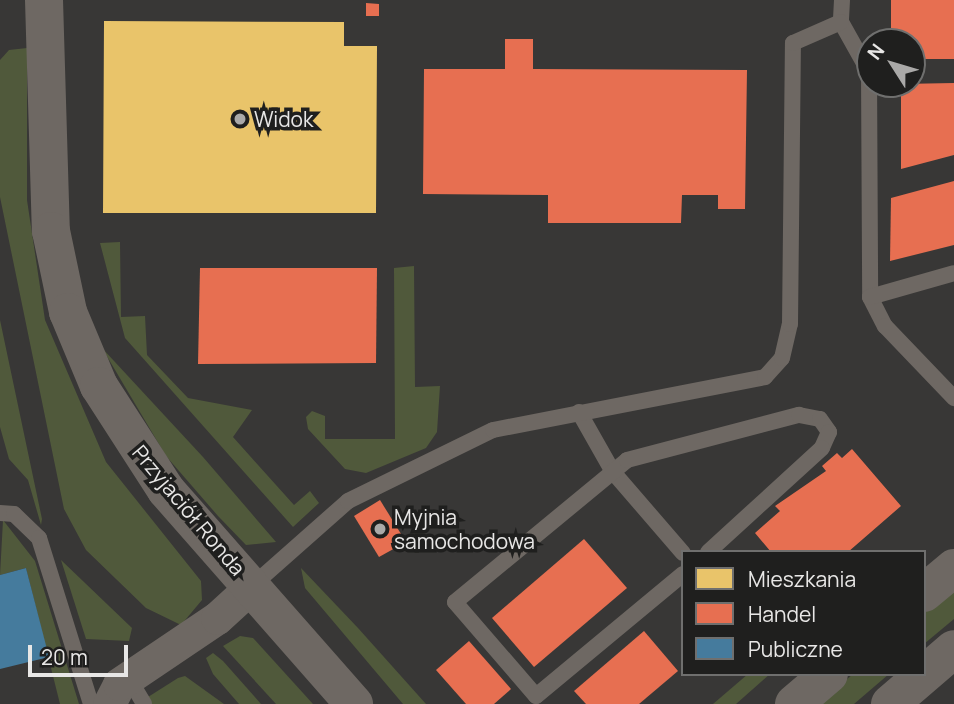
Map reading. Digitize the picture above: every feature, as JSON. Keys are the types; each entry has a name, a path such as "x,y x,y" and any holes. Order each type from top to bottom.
{"street":[{"name":"Przyjaciół Ronda","path":"44,0 47,192 68,312 99,386 139,452 251,586 355,704"},
{"path":"926,591 954,568"},
{"path":"108,704 136,690 251,586"},
{"path":"926,673 954,649"},
{"path":"794,704 827,676"},
{"path":"890,704 923,676"}],"lane":[{"path":"842,0 841,22 869,72 870,297 886,326 954,398"},
{"path":"251,586 348,501 493,430 765,377 782,358 790,324 793,43 841,22"},
{"path":"870,297 954,273"},
{"path":"579,412 613,472 681,551"},
{"path":"681,576 536,696 455,602 627,460 799,415 820,419 829,432 822,448 710,550"},
{"path":"0,513 14,514 39,538 91,704"}],"green space":[{"path":"27,48 27,200 45,320 106,462 201,581 202,600 181,625 146,608 86,550 64,509 0,197 0,60 9,50"},
{"path":"120,242 121,317 145,316 147,355 188,398 252,410 233,437 294,505 310,491 319,503 293,527 125,338 100,243"},
{"path":"414,266 415,387 440,386 437,432 426,448 366,473 345,469 308,429 306,417 312,411 325,416 325,439 395,439 394,268"},
{"path":"0,320 42,519 41,525 28,480 9,459 0,427"},
{"path":"102,348 203,457 276,542 246,545 218,516 166,456"},
{"path":"3,520 35,561 79,704 60,704 26,568 0,575"},
{"path":"61,560 132,628 129,641 86,639"},
{"path":"301,568 426,704 403,704 305,588"},
{"path":"954,588 954,619 926,642 926,611"},
{"path":"240,636 253,638 313,704 276,704 223,646"},
{"path":"213,653 261,704 239,704 213,674 206,658"},
{"path":"185,676 224,704 137,704 178,678"},
{"path":"746,676 768,676 736,704 713,704"},
{"path":"851,676 887,676 854,704 818,704"}],"building: Mieszkania":[{"name":"Widok","path":"104,21 344,22 344,46 377,46 376,213 103,213"}],"building: Handel":[{"path":"891,0 954,0 954,59 926,59 926,28 891,28"},
{"path":"366,3 379,4 379,16 366,16"},
{"path":"505,39 533,39 533,69 747,70 745,209 718,209 718,195 682,195 681,223 548,223 548,195 423,194 424,69 505,69"},
{"path":"954,83 954,155 901,169 901,98 926,98 926,84"},
{"path":"954,181 954,245 890,261 891,198"},
{"path":"200,268 377,268 376,363 198,364"},
{"path":"852,449 901,506 850,550 769,550 755,533 780,511 775,506 826,471 822,466 837,453 842,458"},
{"name":"Myjnia samochodowa","path":"380,500 406,542 379,557 354,516"},
{"path":"584,539 627,588 534,667 492,618"},
{"path":"644,631 678,671 639,704 586,704 574,691"},
{"path":"469,641 511,689 494,704 466,704 436,670"}],"building: Publiczne":[{"path":"26,568 49,657 0,669 0,575"}],"place":[{"name":"Widok","path":"240,119"},
{"name":"Myjnia samochodowa","path":"380,529"}]}
